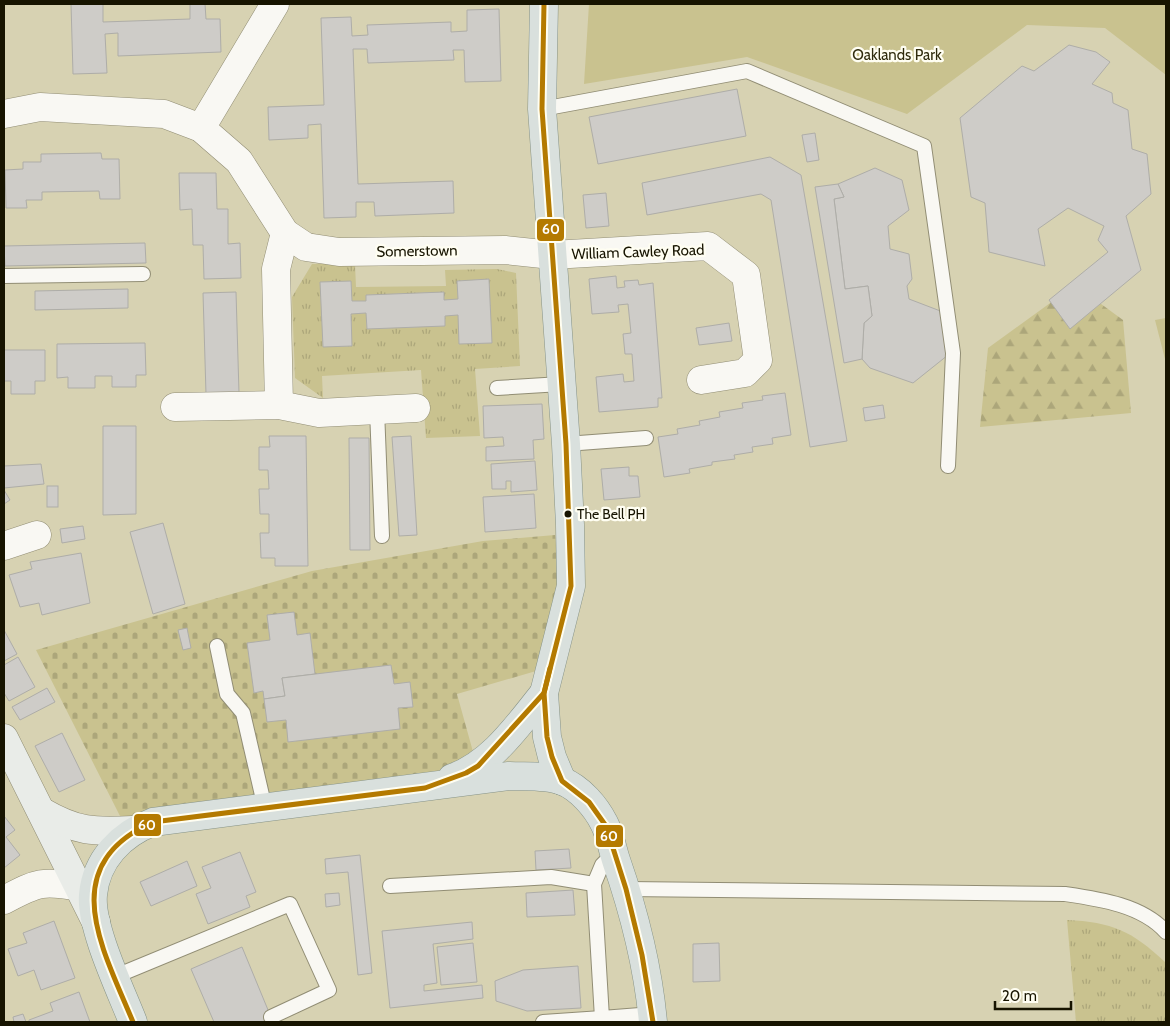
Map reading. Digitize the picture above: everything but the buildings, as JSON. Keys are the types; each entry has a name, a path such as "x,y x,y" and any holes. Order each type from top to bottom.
{"main road":[{"path":"544,4 542,109 566,444 571,586 544,693 547,737 552,757 562,781"},
{"path":"425,788 466,773 478,766 512,731 544,693"},
{"path":"4,738 89,902 133,1022"},
{"path":"89,902 106,857 116,844 134,830 153,822 509,776 540,777 562,781 578,791 599,813 606,826 626,889 642,955 653,1018"},
{"path":"41,811 62,823 80,829 99,832 134,830"}],"street":[{"path":"201,128 275,4"},
{"name":"Somerstown","path":"4,114 40,107 164,114 201,128 239,161 285,233 306,246 339,252 505,250 552,255"},
{"path":"279,405 276,269 285,233"},
{"name":"William Cawley Road","path":"552,255 708,246 746,275 758,360 745,374 701,380"},
{"path":"175,407 279,405 319,413 416,408"},
{"path":"4,546 37,535"},
{"path":"4,900 37,883 60,884 89,902"}],"lane":[{"path":"542,109 747,71 924,146 953,353 948,466"},
{"path":"4,276 143,274"},
{"path":"497,388 561,384"},
{"path":"376,410 382,536"},
{"path":"566,444 646,438"},
{"path":"217,646 227,694 243,713 265,808"},
{"path":"602,1020 594,884 602,865 614,853"},
{"path":"390,886 551,877 594,884"},
{"path":"626,889 1064,894 1095,898 1129,908 1157,921 1166,932"},
{"path":"116,976 290,904 329,990 271,1017"},
{"path":"543,1022 653,1018"}],"green space":[{"name":"Oaklands Park","path":"589,4 1166,4 1166,75 1105,28 1027,25 907,114 747,57 584,84"},
{"path":"312,264 355,264 356,287 446,286 445,270 497,269 516,273 520,366 475,369 480,436 426,438 421,370 322,376 323,398 295,378 292,297"},
{"path":"1075,285 1123,320 1131,413 980,427 988,348"},
{"path":"1166,318 1166,363 1155,320"},
{"path":"555,535 560,587 536,671 457,694 475,759 454,769 121,818 36,650 312,571 483,541"},
{"path":"1067,920 1097,923 1120,930 1142,943 1165,962 1166,1022 1076,1022"}],"transit line":[{"name":"60","path":"133,1022 100,938 95,911 95,885 104,862 122,840 153,822 425,788 466,773 478,766 544,693 571,586 566,444 542,109 544,4"},
{"name":"60","path":"550,668 544,693 547,737 552,757 562,781 589,802 606,826 626,889 642,955 653,1022"}],"place":[{"name":"The Bell PH","path":"568,514"}]}
